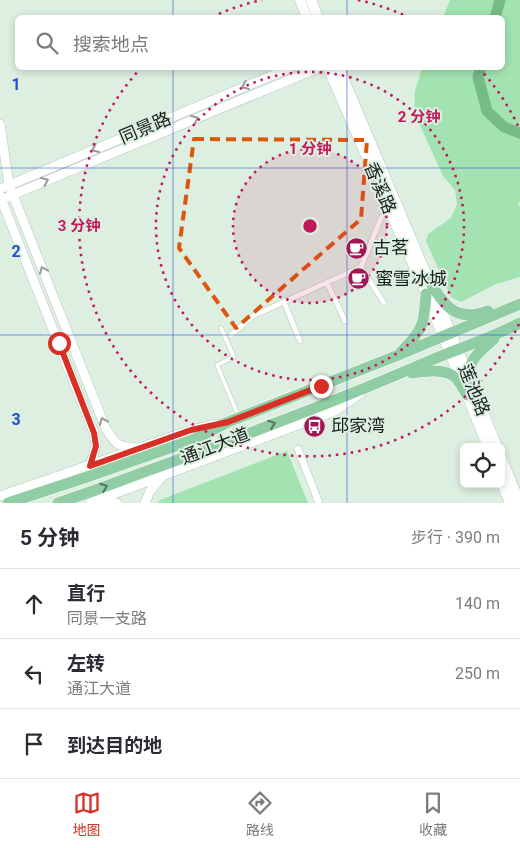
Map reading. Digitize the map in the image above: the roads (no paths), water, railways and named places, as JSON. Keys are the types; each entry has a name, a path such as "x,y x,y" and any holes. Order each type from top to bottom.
{"main road":[{"path":"300,0 306,15"},
{"path":"311,0 317,15"},
{"name":"香溪路","path":"329,70 426,294 447,335"},
{"name":"香溪路","path":"340,70 429,280 447,335"},
{"path":"429,280 443,304 457,313 477,315 502,306 519,305"},
{"path":"396,356 413,340 420,329 425,318 426,294"},
{"name":"通江大道","path":"8,503 195,438 234,420 519,305"},
{"name":"通江大道","path":"58,503 371,387 454,351 499,334 520,323"},
{"path":"471,393 470,364 475,356 499,334"},
{"name":"莲池路","path":"447,335 471,393 495,443"},
{"path":"393,377 430,371 450,374 471,393"},
{"name":"莲池路","path":"471,393 487,443"},
{"path":"505,467 520,503"},
{"path":"504,488 510,503"}],"street":[{"name":"同景路","path":"0,190 285,70"},
{"path":"90,466 96,446 94,433 1,198 313,70"},
{"path":"0,124 12,194 106,429 114,442 120,446 138,448"},
{"path":"231,335 253,316 361,267 382,216"},
{"path":"361,267 384,304"},
{"path":"327,283 345,321"},
{"path":"284,302 300,341"},
{"name":"通江大道","path":"499,334 520,328"},
{"name":"通江大道","path":"91,503 335,411 371,387"},
{"name":"通江大道","path":"0,496 191,430 234,420"},
{"path":"298,449 319,503"},
{"path":"145,503 150,491 162,477"},
{"path":"91,503 117,503"}],"lane":[{"path":"221,328 234,357 217,365 234,420"}],"waterway":[{"path":"496,15 500,0"},
{"path":"480,70 478,77 487,111 504,127 520,133"}],"place":[{"name":"古茗","path":"357,248"},
{"name":"蜜雪冰城","path":"359,279"},
{"name":"邱家湾","path":"315,426"}]}
